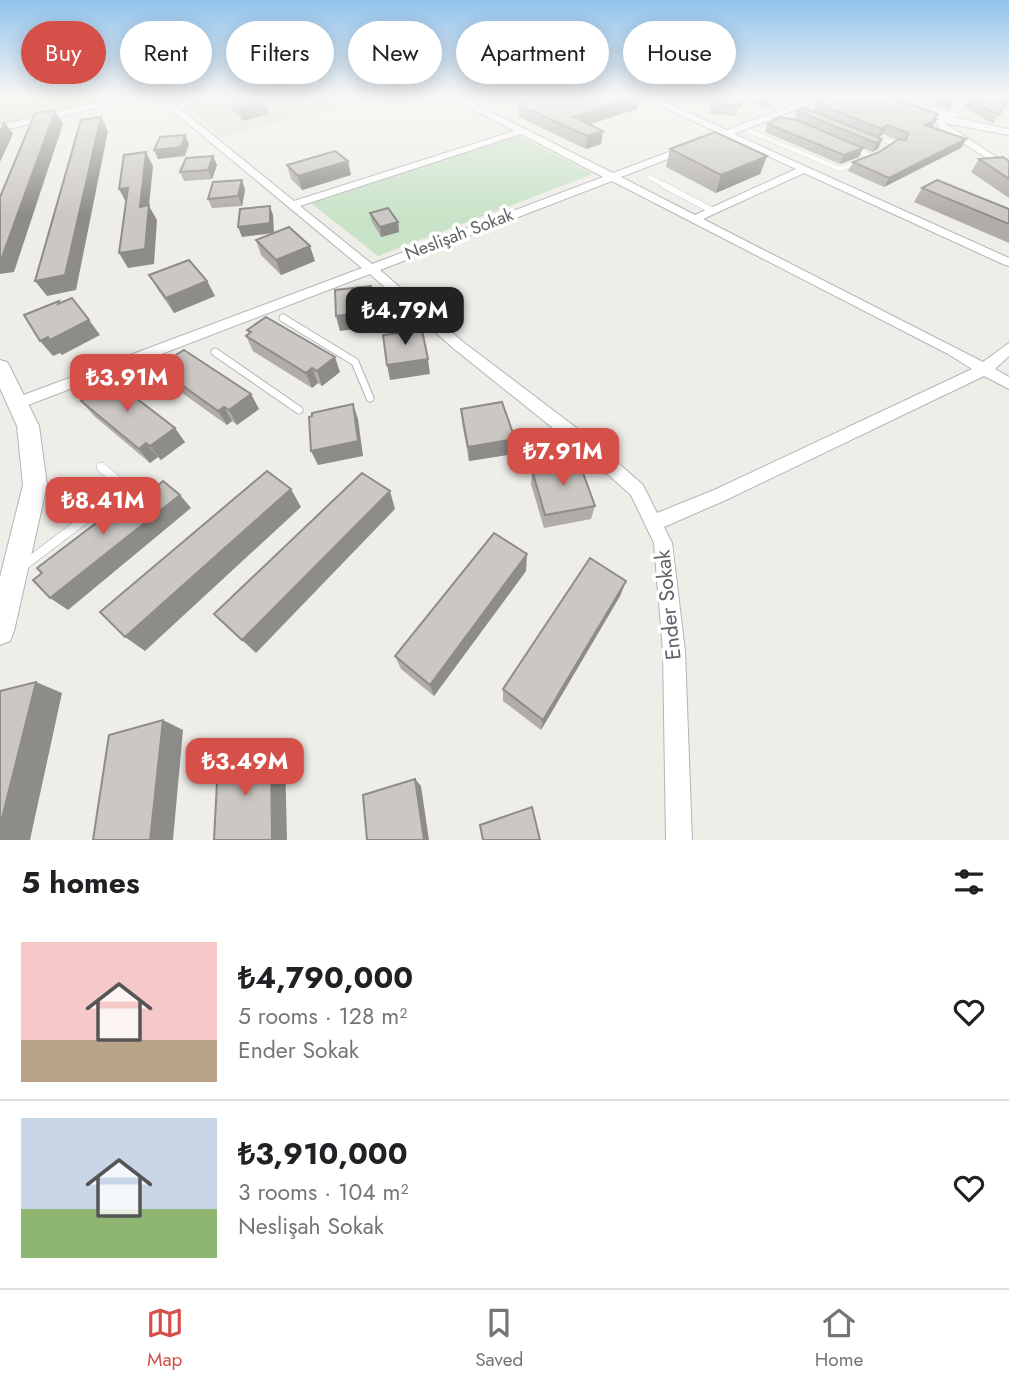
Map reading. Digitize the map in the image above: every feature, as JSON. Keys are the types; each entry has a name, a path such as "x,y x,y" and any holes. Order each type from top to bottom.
{"street":[{"name":"Ender Sokak","path":"208,136 370,268 458,345 585,444 637,490 663,543 674,651 679,840"},
{"path":"292,205 507,136"},
{"path":"533,136 985,369 1009,384"},
{"name":"Neslişah Sokak","path":"18,403 721,136"},
{"path":"732,136 1009,262"},
{"path":"957,136 1009,169"},
{"path":"694,219 804,169"},
{"path":"653,523 720,495 985,369 1009,348"},
{"path":"0,367 28,426 35,485 0,631"}],"lane":[{"path":"761,136 840,170 880,153"},
{"path":"867,136 887,146 888,150"},
{"path":"869,136 899,145"},
{"path":"847,146 872,157"},
{"path":"649,177 711,210"},
{"path":"283,318 355,362 370,398"},
{"path":"215,352 299,410"},
{"path":"14,573 125,488 101,467"}],"green space":[{"path":"518,136 593,174 378,256 311,203"}],"building":[{"path":"25,136 46,136 2,257 0,197"},
{"path":"76,136 97,136 65,275 35,281"},
{"path":"185,136 181,147 154,150 160,137"},
{"path":"704,136 724,136 767,156 721,175 670,149"},
{"path":"798,136 835,136 863,148 844,155"},
{"path":"859,136 882,139 876,143"},
{"path":"907,136 958,136 966,139 889,178 853,162 879,152 899,139 906,140"},
{"path":"335,151 348,161 298,176 287,165"},
{"path":"146,152 140,207 149,205 145,249 119,253 128,188 119,189 124,155"},
{"path":"213,156 208,170 180,172 186,158"},
{"path":"1003,157 1009,161 1009,179 979,159"},
{"path":"242,180 238,196 208,199 213,182"},
{"path":"937,180 1009,209 1009,224 922,188"},
{"path":"270,206 270,223 238,227 240,209"},
{"path":"388,208 398,222 380,227 370,213"},
{"path":"289,227 310,246 276,260 256,240"},
{"path":"189,260 207,281 166,298 149,275"},
{"path":"371,286 374,311 336,316 335,290"},
{"path":"72,298 89,320 50,340 48,337 40,341 24,315"},
{"path":"266,317 335,357 317,371 312,368 306,373 246,336 251,332 247,330"},
{"path":"422,330 428,359 387,365 383,335"},
{"path":"184,350 251,394 229,410 224,407 218,411 161,370 167,366 163,363"},
{"path":"110,378 175,428 150,446 146,443 139,449 81,401 90,396 86,393"},
{"path":"502,402 515,439 468,447 461,409"},
{"path":"353,404 358,441 311,451 309,417 312,413"},
{"path":"579,462 595,506 545,515 532,470"},
{"path":"267,471 291,489 125,637 100,612"},
{"path":"362,473 390,491 242,640 214,614"},
{"path":"163,481 180,495 50,598 33,580 42,573 37,568 150,482 156,487"},
{"path":"494,533 527,554 430,685 395,656"},
{"path":"590,558 626,581 543,720 503,689"},
{"path":"36,682 0,826 0,691"},
{"path":"163,720 150,840 93,840 109,735"},
{"path":"271,748 272,840 214,840 218,763"},
{"path":"415,779 424,840 367,840 363,795"},
{"path":"532,807 540,840 483,840 480,825"}]}
